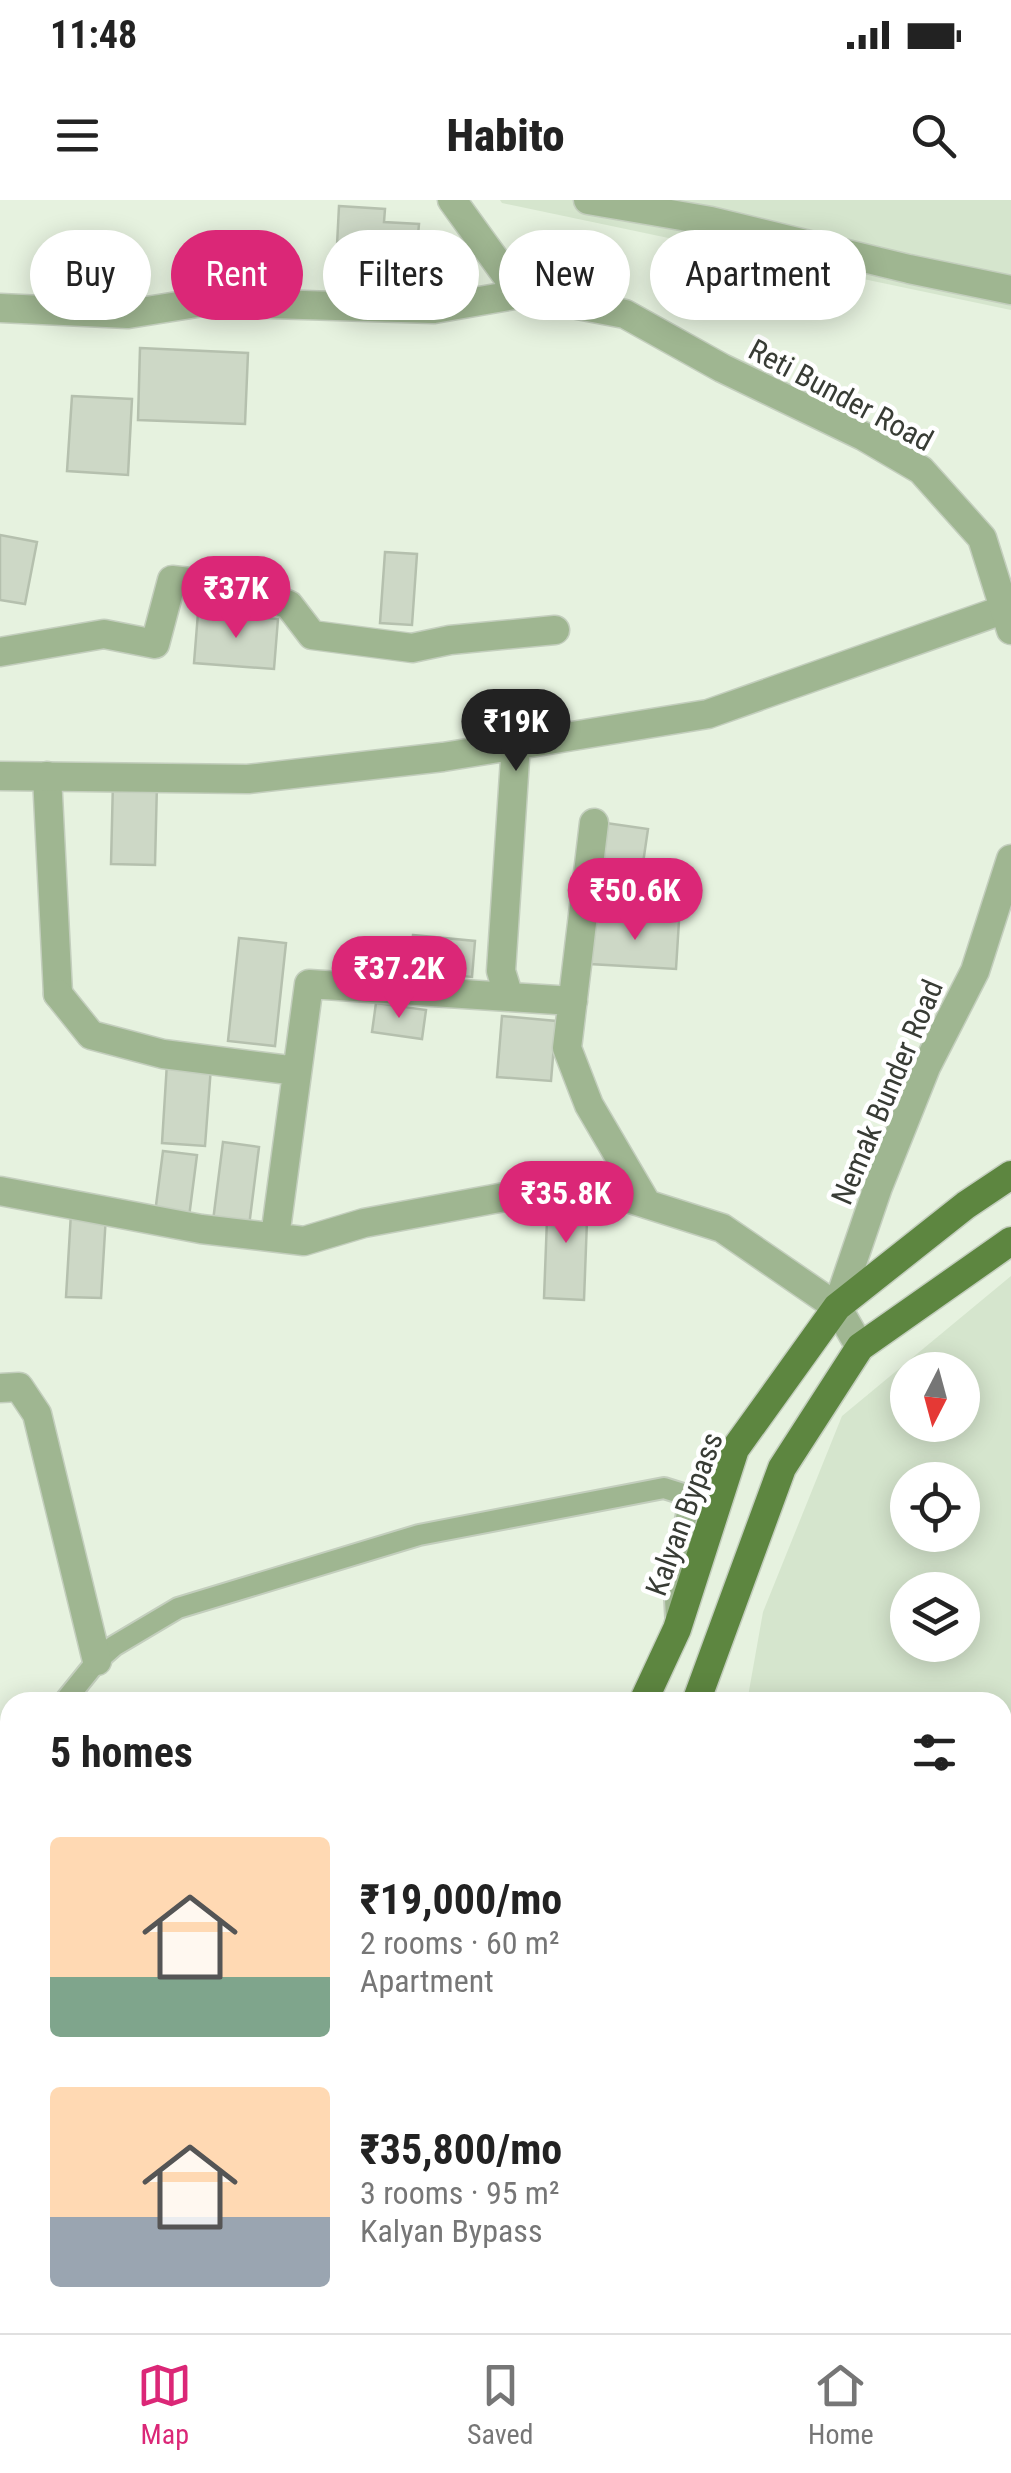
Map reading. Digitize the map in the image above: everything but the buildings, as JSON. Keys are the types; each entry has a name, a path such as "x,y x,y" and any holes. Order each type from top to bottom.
{"main road":[{"name":"Kalyan Bypass","path":"648,1692 677,1629 736,1449 836,1307 1011,1174"},
{"path":"700,1692 782,1468 860,1346 1011,1242"}],"street":[{"path":"452,200 499,265"},
{"path":"588,200 711,221 1011,290"},
{"path":"0,308 128,314 203,302 434,310 499,298"},
{"name":"Reti Bunder Road","path":"630,317 922,470 982,538 1009,616"},
{"path":"0,652 104,634 155,644 172,580 245,588 289,605 312,635 366,644 412,648 450,640 555,630"},
{"path":"0,776 248,779 443,756 708,714 1009,616"},
{"path":"508,997 501,971 516,744"},
{"path":"47,776 58,994 91,1035 163,1054 297,1071"},
{"path":"594,824 568,1048 590,1106 647,1204"},
{"name":"Nemak Bunder Road","path":"836,1307 920,1084 974,971 1011,859"},
{"path":"274,1237 310,984 573,1001"},
{"path":"0,1191 201,1229 304,1241 364,1223 580,1183 722,1228 836,1307 860,1346"},
{"path":"0,1388 19,1387 37,1414 97,1661"}],"lane":[{"path":"72,1692 114,1646 178,1608 419,1535 664,1488 683,1494 688,1508 674,1578 677,1629"}],"shaded area":[{"path":"500,200 1011,200 1011,310 866,280 866,230 650,230 650,234"},
{"path":"1011,1276 1011,1692 749,1692 763,1612 842,1416 890,1376 890,1442 980,1442 980,1352 919,1352"}]}
